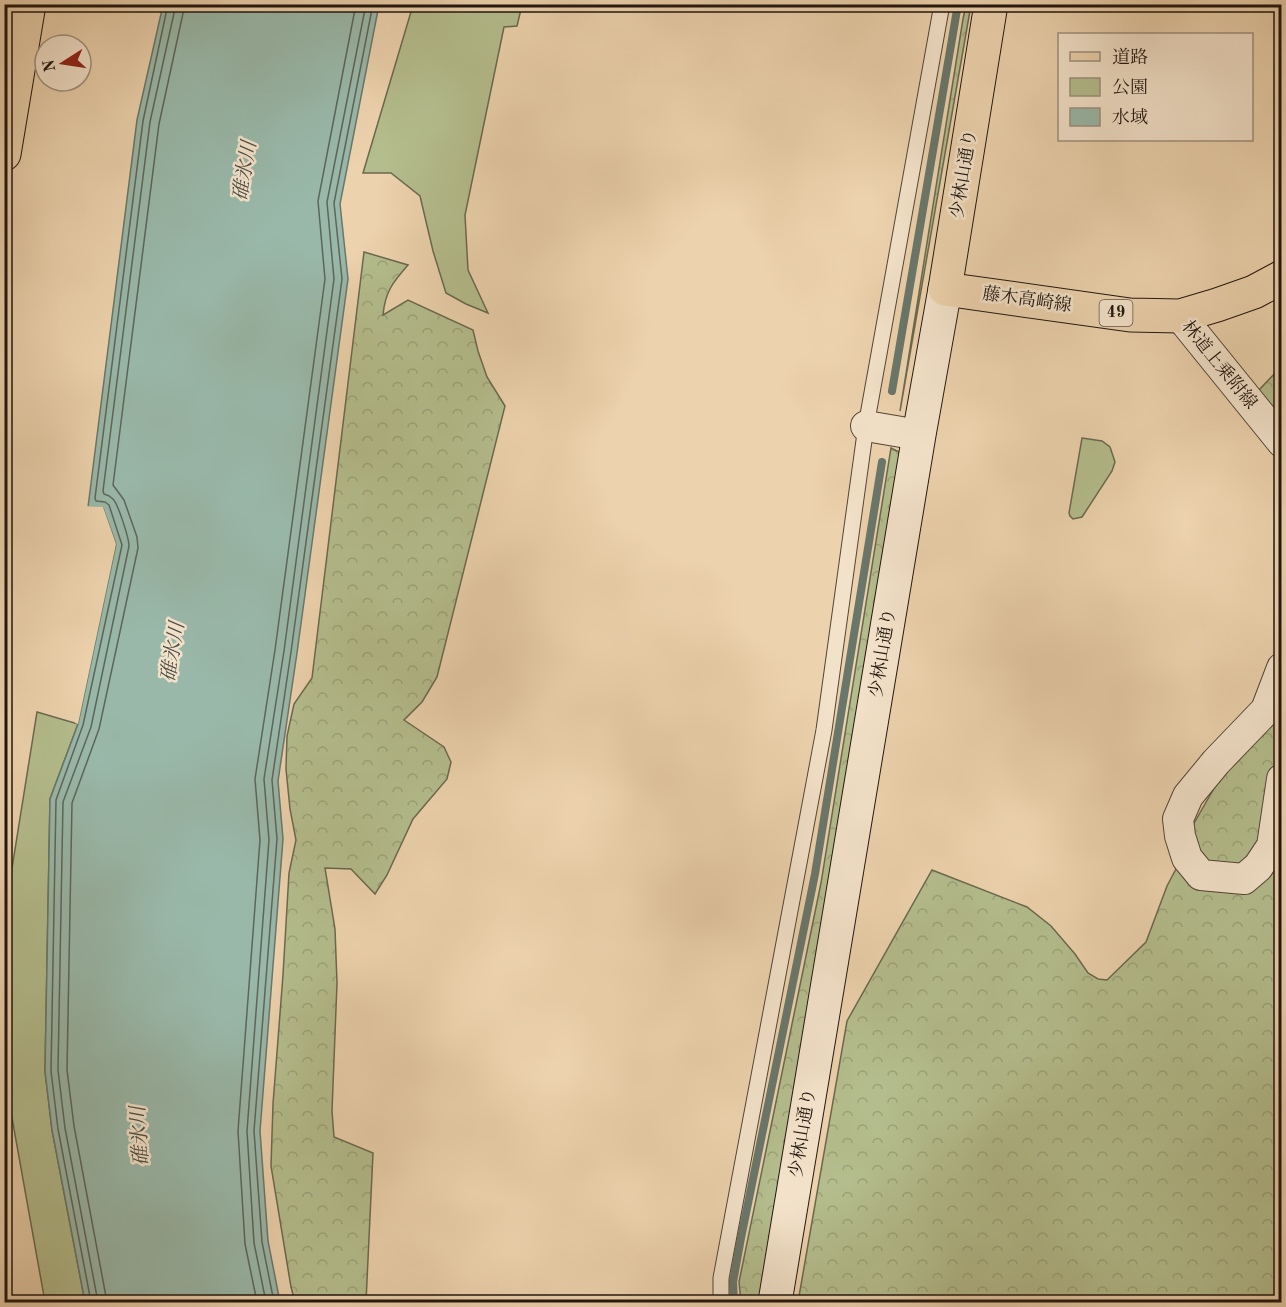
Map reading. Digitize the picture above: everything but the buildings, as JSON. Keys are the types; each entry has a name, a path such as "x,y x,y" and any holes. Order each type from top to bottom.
{"main road":[{"path":"4,154 29,4"},
{"name":"少林山通り","path":"945,289 991,4"},
{"name":"藤木高崎線","path":"945,289 1130,315 1180,316 1254,292 1281,277"}],"street":[{"name":"少林山通り","path":"775,1302 945,289"},
{"name":"林道上乗附線","path":"1180,316 1281,442"},
{"path":"866,426 919,435"},
{"path":"1281,668 1266,710 1216,762 1188,796 1178,819 1180,836 1187,858 1201,875 1244,879 1258,867 1272,846 1281,779"}],"lane":[{"path":"721,1302 721,1278 824,730 866,426 942,4"}],"green space":[{"path":"413,5 522,5 517,26 504,27 465,215 468,270 488,313 446,293 420,196 391,173 363,173"},
{"path":"966,5 971,5 900,411 963,19"},
{"path":"364,252 408,265 391,288 383,315 408,300 473,330 487,377 505,406 437,677 422,702 404,720 444,747 451,762 447,779 413,819 387,875 375,894 351,869 325,868 335,929 337,983 332,1111 334,1137 373,1153 366,1302 295,1302 271,1166 273,1104 289,873 296,840 286,769 287,736 294,704 312,678"},
{"path":"1281,367 1281,428 1255,394"},
{"path":"1082,438 1102,441 1110,447 1115,462 1112,471 1082,517 1073,519 1069,513"},
{"path":"891,448 901,453 761,1302 741,1302 739,1282 821,883"},
{"path":"1281,696 1281,1302 798,1302 847,1021 932,870 1027,907 1051,926 1088,973 1098,979 1107,980 1146,942 1167,886 1185,852 1193,825 1224,771"},
{"path":"37,712 78,724 50,799 45,1071 52,1130 85,1302 45,1302 5,1079 4,895 8,893"}],"water":[{"name":"碓氷川","path":"163,5 379,5 340,204 348,279 278,781 283,839 260,1131 268,1241 280,1302 85,1302 52,1130 45,1071 50,799 78,724 116,544 103,508 88,507 137,120"}],"pier":[{"path":"85,506 103,507 116,544 78,724 75,723 113,544 101,510 87,510"}],"waterway":[{"path":"892,391 958,4"},
{"path":"734,1302 733,1282 741,1238 815,874 882,462"}]}
